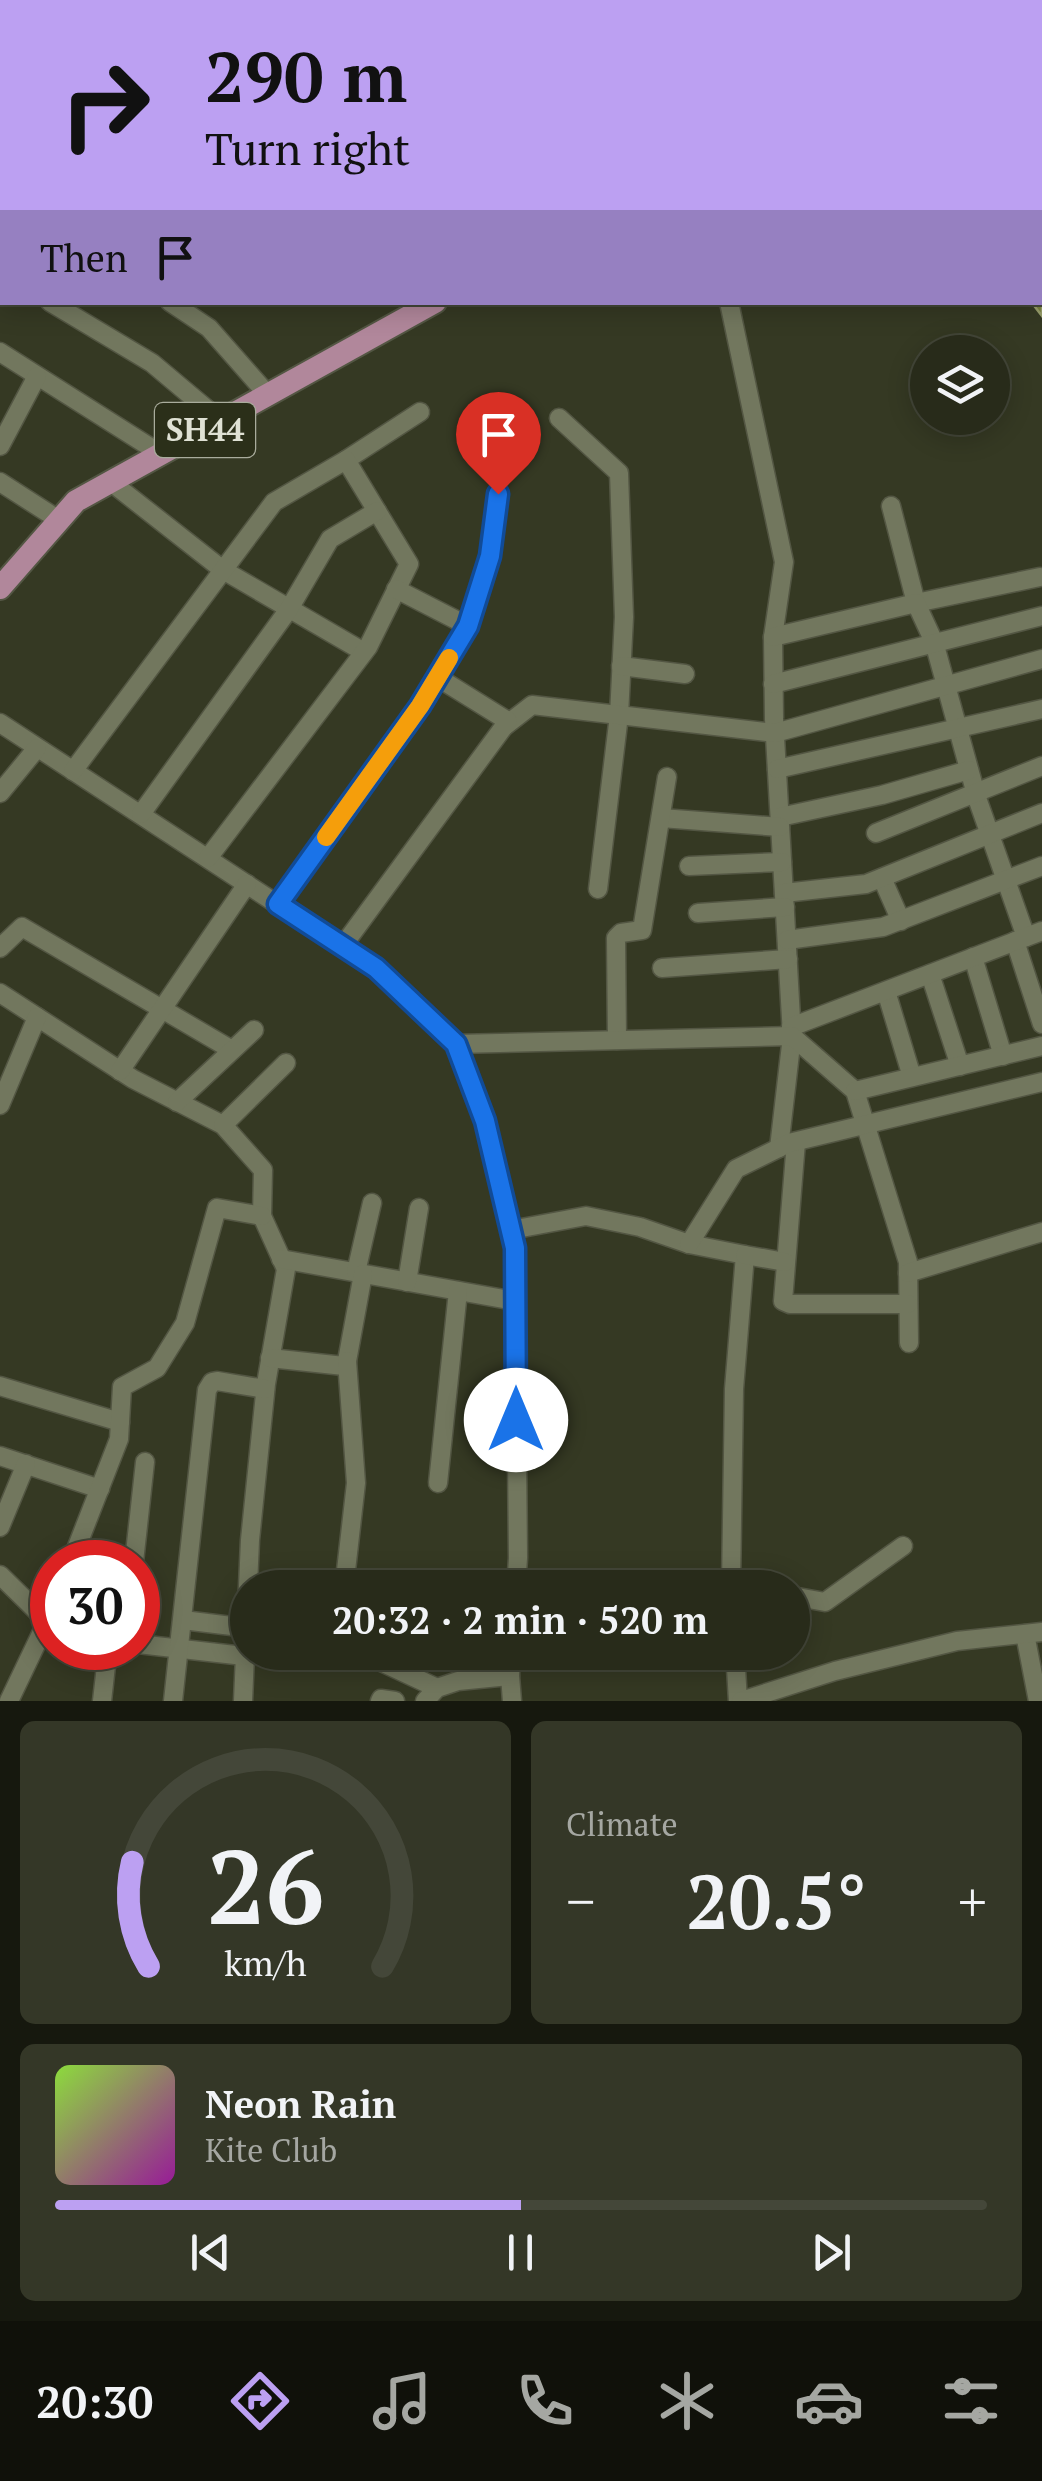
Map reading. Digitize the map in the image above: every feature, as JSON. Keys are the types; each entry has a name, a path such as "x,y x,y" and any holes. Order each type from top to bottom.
{"main road":[{"name":"SH44","path":"0,588 76,501 268,395 403,311"}],"street":[{"path":"55,305 152,364 221,421"},
{"path":"174,305 209,328 268,395"},
{"path":"729,305 784,562 772,637 792,1032 782,1298 786,1303 908,1304"},
{"path":"0,352 160,454"},
{"path":"0,446 38,376"},
{"path":"72,771 274,502 420,412"},
{"path":"559,418 619,473 624,617 619,715 598,889"},
{"path":"208,858 364,652 409,564 346,460"},
{"path":"0,482 59,520"},
{"path":"111,482 222,570 364,652"},
{"path":"278,904 420,706 468,626 490,556 498,494"},
{"path":"890,506 916,603 934,642 975,793 1028,936 1042,1024"},
{"path":"141,814 289,609 330,540 377,511"},
{"path":"772,637 1040,576"},
{"path":"396,589 468,626"},
{"path":"773,684 1042,616"},
{"path":"505,726 532,705 775,733 1042,658"},
{"path":"621,666 685,674"},
{"path":"342,946 508,721 437,677"},
{"path":"777,769 1042,709"},
{"path":"0,723 376,968 456,1044 485,1121 515,1248 517,1570"},
{"path":"0,793 38,748"},
{"path":"876,832 1042,766"},
{"path":"661,818 780,822 969,770"},
{"path":"616,1040 616,938 621,933 642,930 667,777"},
{"path":"698,913 866,884 1042,813"},
{"path":"689,866 782,862"},
{"path":"662,968 787,949 883,927 1042,866"},
{"path":"882,878 901,920"},
{"path":"120,1071 247,884"},
{"path":"0,948 22,927 232,1050"},
{"path":"456,1044 792,1032 1028,936"},
{"path":"972,957 1003,1056"},
{"path":"930,974 960,1066"},
{"path":"886,991 912,1077"},
{"path":"0,993 120,1071 223,1125 263,1170 262,1216 286,1269 266,1390 249,1570"},
{"path":"0,1105 37,1016"},
{"path":"177,1102 254,1030"},
{"path":"792,1032 855,1091 908,1262 909,1343"},
{"path":"855,1091 1042,1046"},
{"path":"223,1125 286,1063"},
{"path":"689,1244 736,1169 788,1145 1042,1082"},
{"path":"346,1570 356,1482 348,1361 372,1202"},
{"path":"80,1540 119,1439 122,1387 156,1368 185,1324 216,1208 262,1216"},
{"path":"407,1282 419,1208"},
{"path":"511,1230 586,1216 689,1244 785,1262"},
{"path":"908,1273 1042,1232"},
{"path":"735,1570 734,1390 745,1254"},
{"path":"281,1259 515,1301"},
{"path":"438,1483 458,1291"},
{"path":"270,1358 340,1367 348,1361"},
{"path":"173,1701 209,1385 217,1381 266,1390"},
{"path":"0,1386 120,1422"},
{"path":"0,1456 100,1489"},
{"path":"136,1540 145,1462"},
{"path":"0,1527 26,1464"},
{"path":"810,1599 825,1602 903,1546"},
{"path":"0,1575 30,1606"},
{"path":"183,1620 230,1626"},
{"path":"737,1670 740,1701 835,1671 957,1641 1034,1633 1038,1701"},
{"path":"160,1646 230,1654"},
{"path":"9,1701 30,1661"},
{"path":"102,1701 106,1670"},
{"path":"244,1670 244,1701"},
{"path":"393,1670 431,1694 458,1680 510,1676"},
{"path":"510,1670 512,1701"},
{"path":"380,1701 395,1701"}],"slow traffic":[{"path":"326,837 420,706 449,658"}],"route":[{"path":"498,494 490,556 468,626 420,706 278,904 376,968 456,1044 485,1121 515,1248 516,1420"}]}
